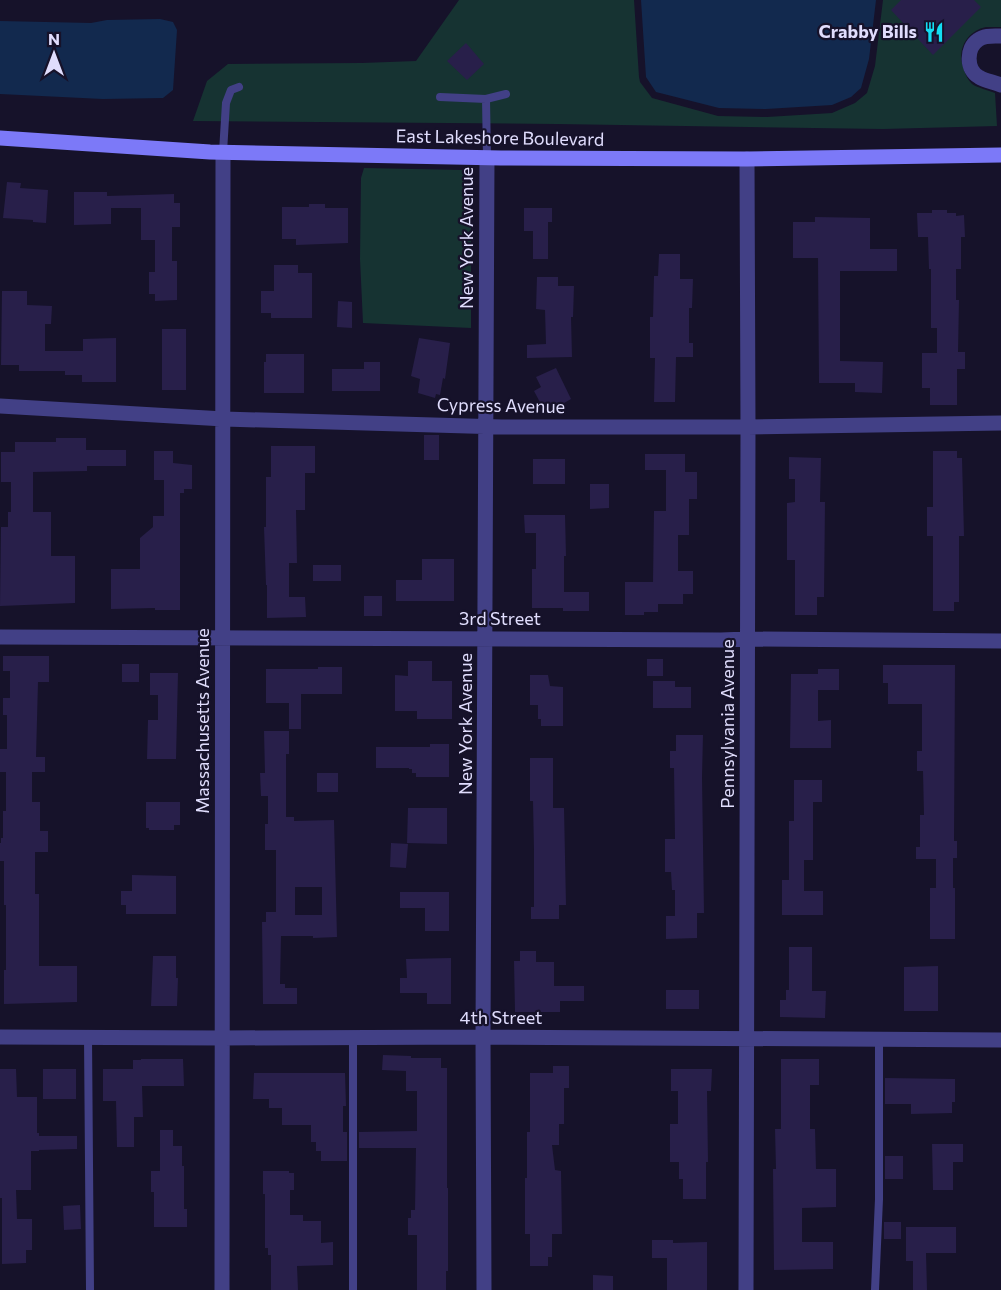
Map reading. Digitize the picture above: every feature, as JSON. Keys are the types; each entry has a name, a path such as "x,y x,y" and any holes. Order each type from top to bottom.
{"street":[{"path":"1001,36 977,40 969,51 969,60 977,77 1001,85"},
{"name":"East Lakeshore Boulevard","path":"0,138 223,152 487,158 747,159 1001,155"},
{"name":"Massachusetts Avenue","path":"222,1290 223,152"},
{"name":"New York Avenue","path":"484,1290 487,158"},
{"name":"Pennsylvania Avenue","path":"746,1290 747,159"},
{"name":"Cypress Avenue","path":"0,406 224,419 486,426 748,427 1001,423"},
{"name":"3rd Street","path":"0,637 1001,641"},
{"name":"4th Street","path":"0,1037 1001,1040"}],"lane":[{"path":"223,152 225,103 231,90 239,87"},
{"path":"440,97 486,99 506,94"},
{"path":"486,99 487,158"},
{"path":"88,1037 90,1290"},
{"path":"353,1038 353,1290"},
{"path":"875,1290 879,1199 879,1039"}],"green space":[{"path":"459,0 634,0 639,77 652,98 718,116 767,117 832,113 855,103 867,93 875,66 883,0 1001,0 1001,27 986,27 974,32 965,42 961,54 963,67 970,82 995,93 997,126 883,129 193,121 207,81 228,64 416,61"},
{"path":"364,168 462,170 471,178 471,328 363,323 360,259 361,178"}],"water":[{"path":"641,0 876,0 869,59 861,88 851,97 832,105 766,109 719,108 656,92 646,77"},
{"path":"160,19 173,22 177,30 173,90 163,98 103,99 0,94 0,21 91,23 107,20"}],"building":[{"name":"Crabby Bills","path":"901,0 974,0 981,7 933,55 891,10"},
{"path":"466,43 484,64 467,80 447,61"},
{"path":"7,182 21,183 20,188 48,190 46,223 3,218"},
{"path":"74,192 107,192 107,196 174,194 174,203 180,203 180,227 172,227 172,261 177,261 177,300 155,301 155,294 149,294 149,272 155,272 155,240 141,240 141,208 111,208 111,224 74,225"},
{"path":"309,204 325,204 325,208 348,208 348,243 296,245 296,239 282,239 282,207 309,207"},
{"path":"524,208 552,208 552,222 548,222 548,259 533,259 533,231 524,231"},
{"path":"932,210 947,210 947,213 956,213 956,216 964,215 965,237 961,237 961,269 956,269 956,300 959,300 958,352 965,352 965,369 957,369 957,405 930,405 930,388 922,388 922,353 937,353 937,328 931,328 931,269 929,269 928,237 918,237 917,213 932,213"},
{"path":"815,217 870,218 870,249 897,249 897,271 840,271 840,361 883,362 882,393 855,392 855,383 819,383 818,258 793,258 793,222 815,222"},
{"path":"659,254 680,254 680,279 693,279 692,308 689,308 689,343 693,343 693,357 676,357 675,402 654,402 655,358 650,358 650,317 653,317 654,276 658,276"},
{"path":"274,265 298,265 298,273 312,273 312,318 271,318 271,313 261,313 261,291 274,291"},
{"path":"537,277 558,277 558,286 574,286 573,317 571,317 572,357 527,358 527,345 546,344 545,310 536,309"},
{"path":"2,291 27,291 27,305 52,306 51,324 45,324 45,351 83,351 83,339 116,338 116,382 82,382 82,375 65,375 65,371 19,371 19,365 1,365"},
{"path":"338,301 352,302 352,328 337,327"},
{"path":"162,329 186,329 186,390 162,390"},
{"path":"419,338 450,343 445,379 443,378 440,395 436,394 435,398 418,393 420,379 411,376"},
{"path":"266,354 304,354 304,393 264,393"},
{"path":"364,362 380,362 380,391 332,391 332,369 364,369"},
{"path":"556,368 571,399 552,410 548,404 543,408 534,391 541,387 536,377"},
{"path":"424,435 439,435 439,460 424,460"},
{"path":"56,438 86,438 86,450 126,450 126,466 87,466 87,471 33,472 33,512 51,512 51,556 75,556 75,603 0,606 1,527 8,527 8,512 11,512 11,482 1,482 1,452 15,452 15,442 56,442"},
{"path":"271,446 315,446 315,473 305,473 305,510 296,510 297,563 289,563 289,597 305,597 306,617 267,618 264,527 266,527 266,477 271,477"},
{"path":"154,451 173,451 173,463 192,465 192,489 184,489 184,493 180,493 180,610 111,609 111,569 140,569 140,538 153,527 153,516 164,516 164,480 154,480"},
{"path":"933,451 957,451 957,458 962,458 964,536 959,536 959,602 954,602 954,611 933,611 933,536 927,536 927,507 933,507"},
{"path":"645,454 685,454 685,472 697,472 697,499 689,499 689,535 678,535 678,571 693,571 693,594 683,594 683,604 658,604 658,612 625,615 625,582 653,582 654,511 666,511 666,470 645,470"},
{"path":"789,457 821,458 820,502 825,502 824,597 817,597 817,615 795,615 795,560 787,560 787,503 795,502 795,479 789,479"},
{"path":"533,459 565,459 565,484 533,484"},
{"path":"590,484 609,484 609,508 590,509"},
{"path":"524,515 565,515 564,592 589,592 589,611 532,608 532,569 536,569 536,533 525,533"},
{"path":"422,559 454,559 454,601 396,601 396,580 422,580"},
{"path":"313,565 341,565 341,581 313,581"},
{"path":"364,596 382,596 382,616 364,616"},
{"path":"3,656 49,656 49,682 38,682 36,757 45,757 45,772 32,772 32,802 40,802 40,831 48,831 48,852 35,852 35,894 39,894 39,966 77,966 77,1002 4,1004 6,905 4,905 4,861 0,861 0,843 3,838 3,811 6,811 6,772 0,772 0,749 7,749 7,715 3,715 3,698 10,698 10,671 3,671"},
{"path":"647,659 663,659 663,676 647,676"},
{"path":"408,661 432,661 432,681 452,681 452,719 417,719 417,711 395,711 395,675 408,676"},
{"path":"122,664 139,664 139,682 122,682"},
{"path":"883,665 955,665 954,841 957,841 957,858 953,858 953,888 955,888 955,939 930,939 930,888 936,888 936,859 916,859 916,847 920,847 920,815 924,815 923,771 917,771 917,751 922,751 922,704 888,704 888,683 883,683"},
{"path":"318,667 342,667 342,694 301,694 301,729 289,729 289,703 266,703 266,669 318,669"},
{"path":"818,669 839,669 839,690 818,690 818,721 831,720 831,748 790,748 791,674 818,674"},
{"path":"150,673 178,673 176,759 147,759 148,720 158,720 158,695 150,695"},
{"path":"530,675 548,675 550,686 563,687 563,726 541,726 541,719 538,719 538,705 530,705"},
{"path":"653,681 675,681 675,687 691,687 691,708 653,708"},
{"path":"264,731 289,731 289,754 286,754 286,817 294,817 294,821 334,820 337,937 281,936 280,984 285,984 285,988 297,988 297,1004 263,1004 262,922 266,922 266,912 276,912 276,850 265,850 268,796 261,796 260,773 265,773","holes":["295,887 322,887 322,915 295,915"]},
{"path":"676,735 703,735 704,913 697,913 697,938 666,939 666,916 675,916 675,890 672,890 671,872 665,872 665,839 675,839 674,768 670,768 670,751 676,751"},
{"path":"430,744 449,744 449,777 416,777 416,773 412,773 412,769 409,768 376,768 376,747 430,747"},
{"path":"530,758 553,758 553,808 564,808 566,905 559,905 559,919 531,919 531,907 534,907 534,850 533,801 530,801"},
{"path":"317,773 338,773 338,792 317,792"},
{"path":"794,780 822,780 822,802 813,802 813,860 804,860 804,891 823,891 823,915 782,915 782,880 789,880 789,821 794,821"},
{"path":"146,802 180,802 180,825 174,825 174,830 146,828"},
{"path":"408,808 447,808 447,844 407,843"},
{"path":"391,843 408,844 406,868 390,867"},
{"path":"132,875 176,876 176,914 126,914 126,905 121,905 121,891 132,891"},
{"path":"400,892 449,892 449,931 425,931 425,908 400,908"},
{"path":"789,947 812,947 812,991 826,991 825,1018 780,1017 780,1000 786,1000 786,990 789,990"},
{"path":"520,951 536,951 536,962 554,962 554,986 584,986 584,1001 560,1001 560,1012 515,1012 514,961 520,961"},
{"path":"153,956 176,956 177,1006 151,1006"},
{"path":"451,958 451,1004 427,1004 427,993 400,993 400,978 407,978 406,959"},
{"path":"938,966 938,1011 904,1011 904,967"},
{"path":"666,990 699,990 699,1009 666,1009"},
{"path":"383,1055 441,1058 441,1068 447,1068 448,1271 446,1271 446,1290 417,1290 417,1235 408,1235 408,1218 411,1218 411,1210 415,1210 416,1148 359,1148 359,1132 417,1131 417,1091 406,1091 406,1071 382,1070"},
{"path":"183,1059 184,1086 142,1086 143,1117 134,1117 134,1147 117,1147 116,1101 103,1101 103,1069 133,1069 133,1060"},
{"path":"781,1059 819,1059 819,1085 810,1085 810,1129 815,1129 816,1169 836,1169 836,1207 802,1208 802,1242 833,1242 833,1269 774,1270 773,1169 776,1169 775,1129 781,1129"},
{"path":"553,1066 569,1066 569,1088 564,1088 564,1124 559,1124 559,1145 552,1145 555,1170 561,1171 562,1234 552,1234 552,1257 548,1257 548,1266 530,1266 530,1234 525,1234 525,1178 527,1178 527,1132 530,1132 530,1073 553,1073"},
{"path":"0,1069 16,1069 17,1097 37,1097 37,1133 39,1136 77,1136 77,1149 31,1151 31,1190 16,1190 17,1219 32,1219 32,1250 26,1250 26,1263 2,1264"},
{"path":"43,1069 76,1069 76,1099 43,1099"},
{"path":"671,1069 712,1069 711,1091 707,1091 706,1199 683,1199 683,1179 679,1179 679,1162 670,1162 670,1124 678,1124 678,1091 671,1091"},
{"path":"254,1073 345,1073 346,1106 343,1106 343,1132 347,1132 347,1161 321,1161 321,1151 316,1151 316,1142 311,1142 311,1125 282,1125 282,1108 269,1108 269,1099 253,1099"},
{"path":"885,1078 955,1079 955,1102 952,1102 952,1113 911,1114 911,1104 885,1104"},
{"path":"160,1130 173,1130 173,1146 182,1146 184,1209 187,1209 187,1227 154,1227 154,1192 151,1192 151,1171 160,1171"},
{"path":"932,1144 963,1144 963,1162 953,1162 953,1190 933,1190"},
{"path":"885,1156 903,1156 903,1179 885,1179"},
{"path":"263,1171 294,1173 294,1190 290,1190 290,1215 303,1215 303,1221 321,1221 321,1243 333,1242 333,1265 297,1266 298,1290 271,1290 271,1255 268,1255 268,1248 265,1248"},
{"path":"80,1205 81,1229 64,1230 63,1206"},
{"path":"884,1222 901,1222 901,1239 884,1239"},
{"path":"906,1227 956,1227 956,1253 926,1253 927,1290 913,1290 913,1261 906,1261"},
{"path":"652,1240 673,1240 673,1243 707,1242 707,1290 667,1290 667,1258 652,1258"},
{"path":"593,1275 613,1276 613,1290 593,1290"}],"place":[{"name":"Crabby Bills","path":"934,32"}]}
